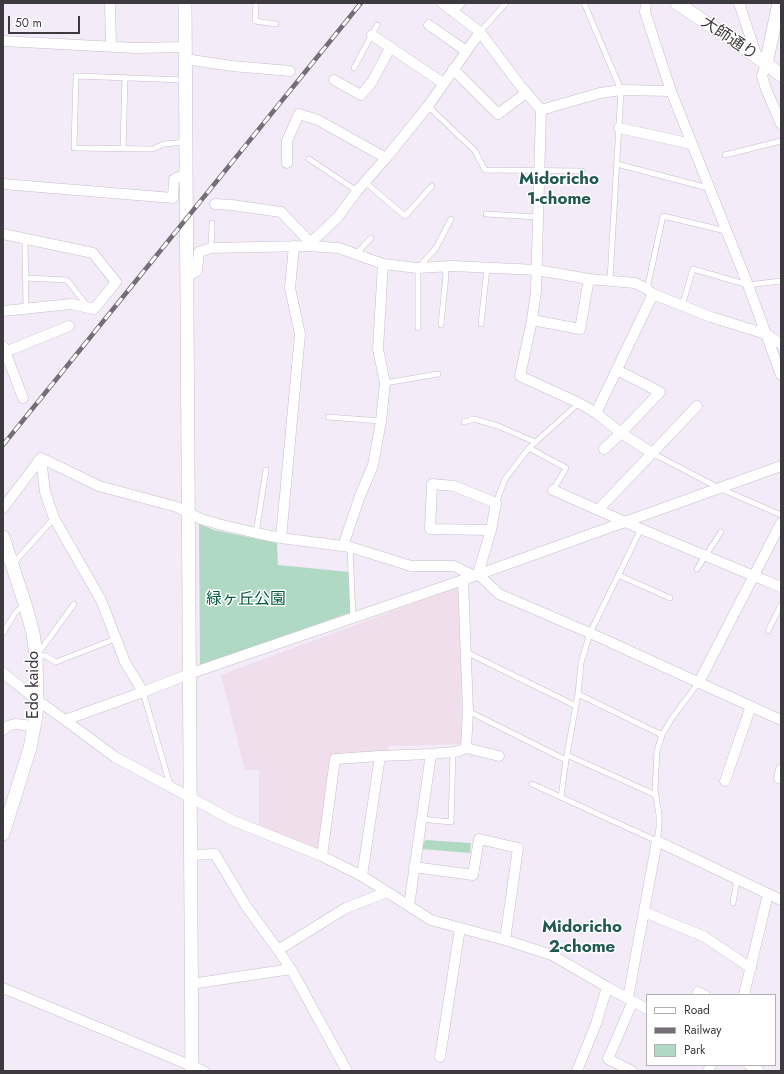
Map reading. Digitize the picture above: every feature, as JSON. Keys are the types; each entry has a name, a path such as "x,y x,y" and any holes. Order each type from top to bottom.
{"street":[{"path":"110,3 110,46"},
{"path":"185,3 192,1068"},
{"path":"442,3 480,32 526,93 541,110 536,291 532,320 520,376 579,403 596,413 652,453"},
{"path":"452,11 460,3"},
{"path":"646,3 645,12 671,91 748,285 781,375"},
{"name":"大師通り","path":"676,3 781,75"},
{"path":"739,3 761,60 762,76 766,89 781,124"},
{"path":"761,60 779,3"},
{"path":"429,24 466,51"},
{"path":"309,244 338,217 357,191 428,106 480,32"},
{"path":"372,35 443,83"},
{"path":"3,41 110,46 185,53 232,66 290,71"},
{"path":"334,80 361,95 372,82 390,48"},
{"path":"453,69 498,114 526,93"},
{"path":"541,110 600,93 621,90 671,91"},
{"path":"287,163 287,141 299,114 318,120 386,158"},
{"path":"619,128 692,144"},
{"path":"3,184 173,198 174,179 186,174"},
{"path":"214,204 281,212 309,244"},
{"path":"3,234 93,253 116,282 94,309 71,304 3,311"},
{"path":"187,276 197,271 199,252 211,248 294,246 309,244 339,248 383,264 418,268 452,266 537,270 589,279 635,283 682,306 711,317 766,334 781,344"},
{"path":"281,538 300,334 290,288 294,246"},
{"path":"346,546 360,496 373,465 381,421 385,383 378,349 383,264"},
{"path":"532,320 580,329 589,279"},
{"path":"596,413 617,370 650,291"},
{"path":"23,398 4,349 69,326"},
{"path":"604,448 660,392 617,370"},
{"path":"598,510 697,406"},
{"path":"41,458 99,486 177,507 201,519 281,538 346,546 411,566 454,566 476,575 500,594 700,682 781,720"},
{"path":"3,508 41,458"},
{"path":"41,458 45,492 54,518 101,600 125,662 142,692"},
{"path":"65,720 189,674 463,580 624,521 781,466"},
{"path":"476,575 491,530 496,503 454,486 432,484 430,529 491,530"},
{"path":"553,490 641,529 781,587"},
{"path":"700,682 781,523"},
{"name":"Edo kaido","path":"3,537 33,633 36,655 37,700 30,748 3,834"},
{"path":"463,580 468,711 466,748"},
{"path":"3,673 115,757 234,821 322,856 362,876 431,920 505,940 552,955 646,1007"},
{"path":"725,781 751,706"},
{"path":"3,730 8,726 15,724 34,726"},
{"path":"322,856 335,759 431,754 453,752 466,748 499,756"},
{"path":"409,906 431,754"},
{"path":"362,876 380,756"},
{"path":"414,868 473,875 480,839 518,848 505,940"},
{"path":"632,1071 608,1059 631,999 644,912 657,841 781,900"},
{"path":"191,855 215,854 246,906 291,969 347,1071"},
{"path":"278,950 346,908 387,892"},
{"path":"744,994 768,894"},
{"path":"644,912 703,936 750,968"},
{"path":"440,1057 460,928"},
{"path":"192,984 291,969"},
{"path":"578,1071 596,1024 607,987"},
{"path":"3,988 192,1068 204,1071"},
{"path":"750,1066 760,1071"}],"lane":[{"path":"256,3 255,21 276,24"},
{"path":"480,32 506,3"},
{"path":"584,3 621,90 610,280"},
{"path":"354,68 377,25"},
{"path":"185,80 76,76 74,148 153,149 164,144 186,142"},
{"path":"123,149 125,77"},
{"path":"428,106 475,151 485,170 582,171"},
{"path":"725,155 781,141"},
{"path":"309,159 357,191"},
{"path":"616,164 710,188"},
{"path":"365,182 405,216 432,186"},
{"path":"486,214 538,217"},
{"path":"650,291 663,216 726,231"},
{"path":"418,328 418,268 436,248 451,219"},
{"path":"211,248 212,223"},
{"path":"356,254 371,238"},
{"path":"25,239 26,309"},
{"path":"441,325 446,275 444,267"},
{"path":"481,324 487,268"},
{"path":"682,306 693,269 748,285 781,281"},
{"path":"26,278 67,280 88,308"},
{"path":"385,383 438,374"},
{"path":"496,503 505,479 529,448 579,403"},
{"path":"328,417 381,421"},
{"path":"464,422 474,419 498,426 535,442"},
{"path":"529,448 566,468 553,490"},
{"path":"652,453 719,488 781,515"},
{"path":"256,533 266,470"},
{"path":"12,565 54,518"},
{"path":"561,798 566,757 578,694 581,663 590,633 641,529"},
{"path":"697,569 721,532"},
{"path":"346,546 353,618"},
{"path":"618,575 670,598"},
{"path":"3,633 15,613 25,604"},
{"path":"36,655 74,604"},
{"path":"768,631 781,605"},
{"path":"36,655 46,656 56,662 116,639"},
{"path":"466,652 576,706"},
{"path":"532,784 657,841 660,828 655,790 657,751 662,735 672,718 700,682"},
{"path":"142,692 170,786"},
{"path":"578,694 662,735"},
{"path":"468,711 566,757 656,795"},
{"path":"421,819 451,822 453,752"},
{"path":"733,903 737,880"}],"shaded area":[{"path":"460,586 462,744 389,746 388,755 330,757 317,855 259,832 259,770 245,770 221,675"}],"green space":[{"name":"緑ヶ丘公園","path":"199,524 214,530 277,543 278,565 349,572 352,612 200,665"},
{"path":"425,840 471,843 470,853 422,849"}],"railway":[{"path":"3,445 361,3"}],"district":[{"name":"Midoricho 1-chome","path":"559,190"},
{"name":"Midoricho 2-chome","path":"582,938"}]}
